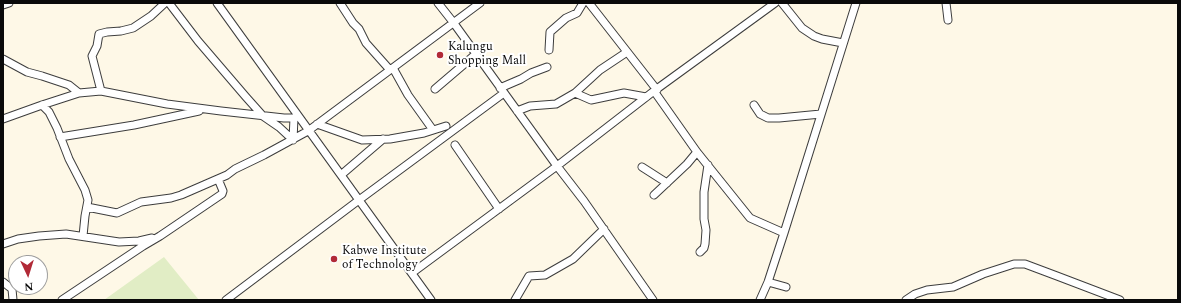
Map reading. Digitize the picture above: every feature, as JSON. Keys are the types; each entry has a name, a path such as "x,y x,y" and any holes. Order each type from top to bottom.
{"street":[{"path":"3,5 8,3"},
{"path":"101,91 92,56 97,46 100,34 133,28 152,16 165,3"},
{"path":"170,3 215,62 263,116 279,127 293,140"},
{"path":"217,3 296,117 341,175 431,300"},
{"path":"340,3 353,23 359,29 366,43 391,69 433,130"},
{"path":"438,3 584,201 653,300"},
{"path":"86,206 117,212 141,202 171,198 181,195 227,175 234,169 264,155 308,131 480,3"},
{"path":"549,50 550,32 566,18 577,14 583,3"},
{"path":"589,3 627,52 697,152 750,218 784,233"},
{"path":"412,273 557,166 646,97 775,3"},
{"path":"782,3 802,28 808,32 822,39 843,43"},
{"path":"760,300 768,282 784,233 856,3"},
{"path":"946,3 948,20"},
{"path":"517,111 530,106 556,104 575,93 600,70 627,52"},
{"path":"435,89 476,54"},
{"path":"3,59 27,72 69,85 79,93"},
{"path":"226,300 502,91 531,73 547,67"},
{"path":"3,119 79,93 101,91 207,110 263,116 296,117"},
{"path":"575,93 590,100 624,93 646,97"},
{"path":"42,105 49,112 69,159 85,190 88,200 83,236"},
{"path":"754,105 760,114 768,118 821,114"},
{"path":"60,137 128,126 207,110"},
{"path":"293,140 296,117"},
{"path":"317,124 362,140 384,139 424,133 446,126"},
{"path":"341,175 384,139"},
{"path":"455,145 499,209"},
{"path":"654,195 687,164 697,152"},
{"path":"700,252 705,244 706,230 704,219 704,192 708,165"},
{"path":"642,167 667,183"},
{"path":"62,300 222,194 223,191 218,179"},
{"path":"515,300 529,276 545,275 572,259 604,229"},
{"path":"3,244 18,239 66,234 119,242 139,241 160,236"},
{"path":"906,300 915,294 927,290 953,286 1014,264 1024,264 1120,300"},
{"path":"3,282 12,289 13,300"},
{"path":"768,282 786,287"}],"green space":[{"path":"164,257 199,300 104,300"}],"place":[{"name":"Kalungu Shopping Mall","path":"440,55"},
{"name":"Kabwe Institute of Technology","path":"334,259"}]}
